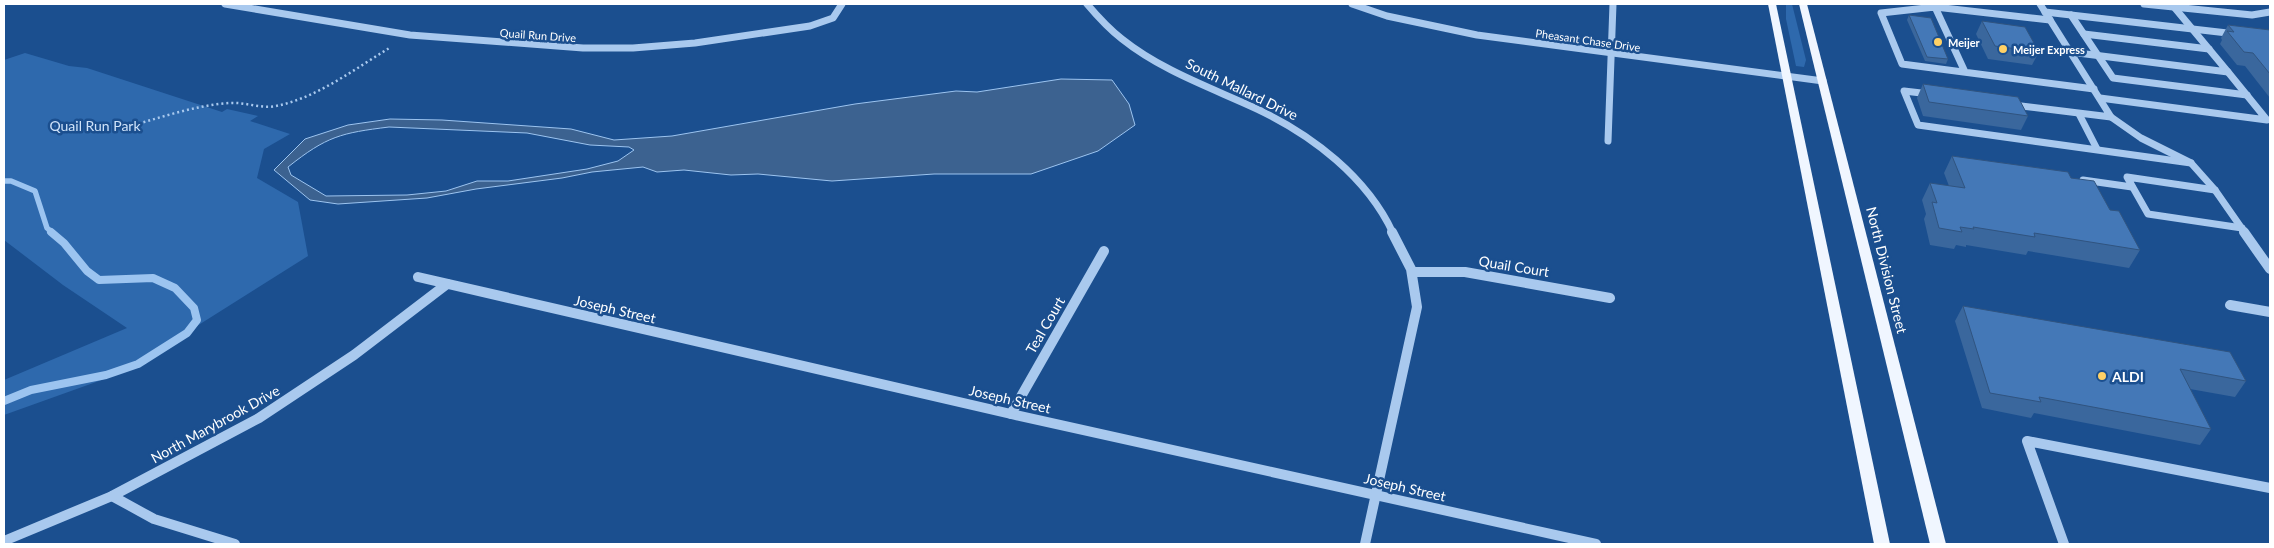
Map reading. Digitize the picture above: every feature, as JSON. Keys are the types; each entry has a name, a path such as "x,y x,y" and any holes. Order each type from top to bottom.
{"main road":[{"path":"1772,4 1882,544"},
{"name":"North Division Street","path":"1803,4 1938,544"}],"street":[{"name":"Quail Run Drive","path":"225,4 410,35 600,48 695,43 810,26 833,18 842,4"},
{"name":"South Mallard Drive","path":"1087,4 1099,20 1126,42 1161,64 1259,110 1312,139 1351,173 1382,212 1412,272 1417,307 1366,544"},
{"name":"Pheasant Chase Drive","path":"1352,4 1387,16 1452,31 1823,82"},
{"path":"1608,142 1613,4"},
{"path":"2040,4 2111,117 2141,138 2191,162 2215,190 2270,269"},
{"path":"2144,4 2252,15 2270,12"},
{"path":"2050,20 1934,5 1881,13 1902,64 2094,89"},
{"path":"1934,5 1965,72"},
{"path":"2174,7 2269,120"},
{"path":"2045,12 2239,32"},
{"path":"2071,15 2113,78 2247,95"},
{"path":"2084,34 2209,49"},
{"path":"2070,52 2228,72"},
{"path":"1942,96 1904,91 1918,125 2191,162"},
{"path":"2100,98 2269,120"},
{"path":"2001,103 2111,117"},
{"path":"2078,114 2097,148"},
{"path":"2215,190 2127,177 2148,214 2242,228"},
{"path":"2075,179 2132,187"},
{"name":"Teal Court","path":"1011,414 1026,383 1104,251"},
{"name":"Quail Court","path":"1412,272 1465,272 1513,279 1610,298"},
{"name":"Joseph Street","path":"418,277 1011,414 1596,544"},
{"name":"North Marybrook Drive","path":"4,542 112,496 259,418 354,355 447,284"},
{"path":"2230,305 2270,312"},
{"path":"2064,544 2027,441 2270,488"},
{"path":"112,496 154,519 235,544"}],"path":[{"path":"134,125 186,111 232,103 265,108 284,104 333,81 398,43"}],"green space":[{"path":"1786,4 1792,4 1806,60 1804,67 1796,66 1786,19"},
{"name":"Quail Run Park","path":"25,53 69,66 87,68 222,112 227,109 258,116 250,121 290,134 264,149 257,178 298,202 308,256 124,372 4,415 4,380 127,328 63,285 4,240 4,60"}],"shaded area":[{"path":"1061,79 1112,80 1129,104 1135,125 1098,151 1031,174 934,174 832,181 758,174 731,175 684,170 657,172 643,167 592,172 427,198 338,204 310,200 274,170 305,139 348,125 390,119 442,120 571,129 614,140 672,136 855,104 956,91 977,92","holes":["389,127 527,133 590,145 629,147 634,150 618,161 587,169 508,181 477,181 446,191 407,195 326,196 291,175 288,167 324,142 346,134 372,129"]}],"building":[{"path":"1909,15 1931,18 1948,59 1927,57"},
{"path":"1982,21 2025,27 2039,52 1995,46"},
{"path":"2228,25 2270,30 2270,74 2253,53 2244,52 2227,31 2234,32"},
{"path":"1923,84 2018,97 2028,116 1929,102"},
{"path":"1952,156 2068,172 2071,178 2094,181 2110,210 2119,211 2140,250 2034,233 2035,237 1973,227 1974,229 1960,227 1962,232 1939,228 1932,202 1937,203 1930,183 1965,188"},
{"name":"ALDI","path":"1963,306 2230,352 2246,381 2180,369 2211,429 2039,397 2041,402 1990,393"}],"waterway":[{"path":"4,181 11,181 35,191 47,228 53,233"},
{"path":"4,401 31,390 106,375 138,364 187,333 197,320 194,308 175,288 153,278 99,280 87,271 64,243 51,232"}],"place":[{"name":"Meijer","path":"1938,42"},
{"name":"Meijer Express","path":"2003,49"},
{"name":"ALDI","path":"2102,376"}]}
